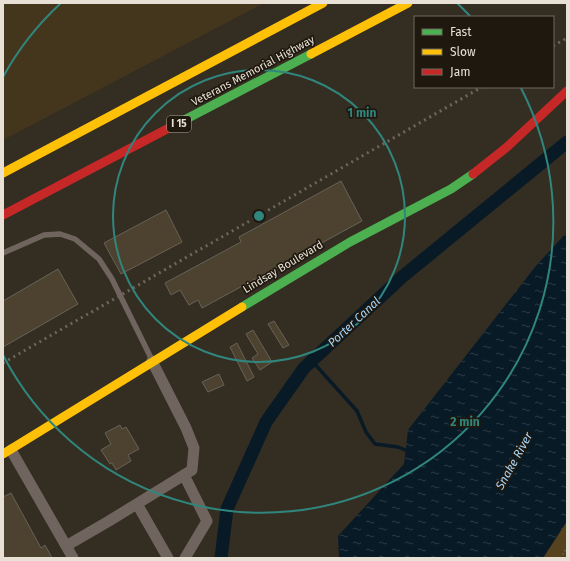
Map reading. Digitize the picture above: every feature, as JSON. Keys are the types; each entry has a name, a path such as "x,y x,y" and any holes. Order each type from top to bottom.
{"main road":[{"path":"3,173 323,3"},
{"name":"Veterans Memorial Highway","path":"3,216 408,3"},
{"name":"Lindsay Boulevard","path":"7,452 152,361 350,242 451,189 507,147 567,91"}],"street":[{"path":"66,546 192,470 194,448 186,428 152,361"},
{"path":"7,452 73,558"},
{"path":"184,475 207,521 185,558"},
{"path":"137,504 168,558"}],"lane":[{"path":"3,253 44,235 60,234 76,240 99,259 112,278 152,361"}],"path":[{"path":"561,558 567,547"}],"shaded area":[{"path":"3,3 264,3 3,140"},
{"path":"567,521 567,558 543,558"}],"water":[{"name":"Snake River","path":"567,232 567,521 543,558 339,558 338,536 404,464 408,430 535,267"}],"building":[{"path":"341,181 362,221 202,308 198,300 189,305 180,290 171,295 165,283 241,242 239,237"},
{"path":"166,210 182,242 121,274 104,243"},
{"path":"58,269 78,304 3,347 3,301"},
{"path":"274,321 289,345 283,348 268,324"},
{"path":"253,330 272,362 260,370 252,358 258,354 246,334"},
{"path":"237,343 254,377 247,381 230,347"},
{"path":"219,374 224,385 208,392 202,382"},
{"path":"120,425 122,429 126,427 139,449 128,455 131,461 116,470 101,450 111,444 105,433"},
{"path":"11,493 41,548 45,545 52,558 3,558 3,497"}],"waterway":[{"name":"Porter Canal","path":"221,558 227,509 266,422 304,368 402,277 567,142"},
{"path":"312,361 357,411 366,432 375,444 398,447 410,452"}],"railway":[{"path":"554,45 567,38"},
{"path":"3,363 480,88"}],"traffic: fast":[{"path":"169,128 311,54"},
{"path":"242,307 350,242 451,189 473,174"}],"traffic: slow":[{"path":"3,173 323,3"},
{"path":"311,54 408,3"},
{"path":"3,454 242,307"}],"traffic: jam":[{"path":"473,174 507,147 567,91"},
{"path":"3,215 169,128"}]}
